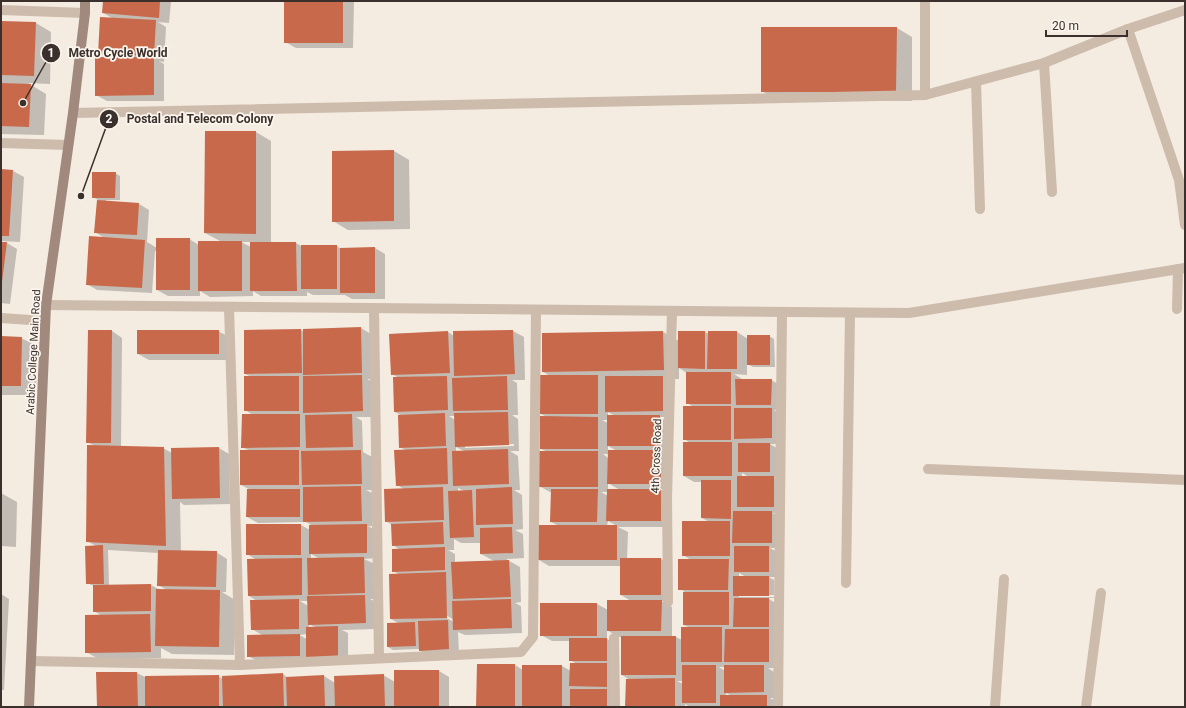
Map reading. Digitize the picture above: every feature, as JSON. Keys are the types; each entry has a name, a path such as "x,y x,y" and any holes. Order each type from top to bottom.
{"main road":[{"name":"Arabic College Main Road","path":"29,707 46,305 73,113 85,13 85,1"}],"street":[{"path":"925,1 925,95"},
{"path":"1,10 85,13"},
{"path":"73,113 925,95 1044,63 1128,29 1185,10"},
{"path":"1128,29 1179,180 1185,225"},
{"path":"1044,63 1052,192"},
{"path":"976,82 980,209"},
{"path":"1,143 68,145"},
{"path":"46,305 909,313 1182,269 1177,309"},
{"path":"229,307 240,665"},
{"path":"374,308 379,658"},
{"path":"31,661 240,665 521,652 533,637 536,310"},
{"name":"4th Cross Road","path":"668,602 667,498 672,311"},
{"path":"778,707 782,312"},
{"path":"846,583 850,313"},
{"path":"1,318 45,321"},
{"path":"928,469 1185,480"},
{"path":"995,707 1004,579"},
{"path":"1086,707 1101,593"},
{"path":"614,638 615,707"}],"building":[{"path":"103,1 160,1 159,18 102,13"},
{"path":"284,1 343,1 343,43 284,43"},
{"path":"100,17 156,20 154,56 98,54"},
{"path":"1,21 36,22 34,76 1,75"},
{"path":"761,27 897,27 896,92 761,92"},
{"path":"95,57 154,57 154,95 95,96"},
{"path":"1,83 31,84 29,127 1,126"},
{"path":"205,131 256,131 256,234 204,233"},
{"path":"394,150 394,221 332,222 332,151"},
{"path":"1,169 13,170 9,236 1,236"},
{"path":"92,172 116,172 115,198 92,198"},
{"path":"97,200 139,203 137,235 94,233"},
{"path":"89,236 145,240 142,288 86,285"},
{"path":"156,238 190,238 190,290 156,290"},
{"path":"198,241 242,241 242,291 198,291"},
{"path":"1,242 7,242 2,282 1,282"},
{"path":"250,242 296,242 297,291 250,291"},
{"path":"301,245 337,245 337,289 301,289"},
{"path":"375,247 375,293 340,293 340,248"},
{"path":"361,327 362,373 303,375 303,329"},
{"path":"301,329 302,373 244,374 244,330"},
{"path":"88,330 112,330 111,443 86,443"},
{"path":"137,330 219,330 219,354 137,354"},
{"path":"513,330 515,374 454,376 453,331"},
{"path":"448,331 450,373 391,375 389,334"},
{"path":"663,331 664,370 542,372 542,333"},
{"path":"678,331 705,331 705,369 678,368"},
{"path":"708,331 737,331 737,369 707,369"},
{"path":"747,335 770,335 770,365 747,365"},
{"path":"1,336 22,337 21,386 1,386"},
{"path":"686,372 731,372 731,404 686,404"},
{"path":"362,375 363,411 303,413 303,376"},
{"path":"540,375 598,375 598,414 540,414"},
{"path":"244,376 299,376 299,411 244,411"},
{"path":"447,376 448,410 394,412 393,377"},
{"path":"507,376 508,410 453,411 452,378"},
{"path":"605,376 663,376 663,411 605,412"},
{"path":"735,379 772,379 771,405 736,405"},
{"path":"683,406 731,406 731,440 683,440"},
{"path":"734,408 772,408 772,438 734,439"},
{"path":"508,412 509,445 455,447 454,413"},
{"path":"445,413 446,446 399,448 398,415"},
{"path":"242,414 300,414 300,447 241,448"},
{"path":"352,414 353,447 306,448 305,415"},
{"path":"607,415 660,415 660,446 607,446"},
{"path":"540,416 598,417 598,449 540,449"},
{"path":"683,442 732,442 732,476 683,476"},
{"path":"738,443 770,443 770,472 738,472"},
{"path":"87,445 164,447 166,546 86,542"},
{"path":"219,447 220,498 172,499 171,448"},
{"path":"447,448 448,484 396,486 394,450"},
{"path":"508,449 509,484 453,486 452,451"},
{"path":"240,450 299,450 299,485 240,485"},
{"path":"361,450 362,484 302,485 301,451"},
{"path":"608,450 661,450 661,484 607,484"},
{"path":"538,451 598,451 598,487 538,487"},
{"path":"737,476 774,476 774,507 737,507"},
{"path":"701,480 731,480 731,519 701,518"},
{"path":"361,486 362,521 303,522 303,487"},
{"path":"443,487 444,520 385,522 384,489"},
{"path":"512,487 513,524 476,525 476,489"},
{"path":"247,489 300,489 300,517 246,517"},
{"path":"551,489 598,489 597,522 550,522"},
{"path":"607,489 661,489 661,521 606,521"},
{"path":"472,490 474,537 450,538 448,491"},
{"path":"733,511 772,511 772,543 732,543"},
{"path":"682,521 730,521 730,556 682,556"},
{"path":"443,522 444,544 392,546 391,524"},
{"path":"246,524 301,524 301,555 246,555"},
{"path":"367,524 367,553 309,554 309,525"},
{"path":"538,525 617,525 617,560 538,560"},
{"path":"512,527 513,553 480,554 480,528"},
{"path":"103,545 104,584 86,584 85,546"},
{"path":"734,546 769,546 769,572 734,572"},
{"path":"445,547 445,570 392,572 392,549"},
{"path":"158,550 217,551 216,587 157,586"},
{"path":"364,557 365,593 308,595 307,558"},
{"path":"302,558 302,595 248,596 247,559"},
{"path":"620,558 661,558 661,595 620,595"},
{"path":"678,559 729,559 728,590 678,590"},
{"path":"509,560 511,597 453,599 451,562"},
{"path":"446,572 447,618 390,619 389,574"},
{"path":"733,576 769,576 769,596 733,596"},
{"path":"151,584 151,611 93,612 93,585"},
{"path":"156,589 220,590 219,647 155,646"},
{"path":"683,592 729,592 729,625 683,625"},
{"path":"365,595 366,623 308,625 307,596"},
{"path":"734,598 769,598 769,627 733,627"},
{"path":"299,599 299,629 251,630 250,600"},
{"path":"511,599 512,628 453,630 452,601"},
{"path":"607,600 662,600 661,631 607,631"},
{"path":"540,603 597,603 597,636 540,636"},
{"path":"150,614 151,652 85,653 85,615"},
{"path":"448,620 449,649 419,651 418,621"},
{"path":"415,622 416,646 387,647 387,623"},
{"path":"338,626 338,658 306,658 306,627"},
{"path":"681,627 722,627 722,662 681,662"},
{"path":"725,629 769,629 769,662 724,662"},
{"path":"300,634 300,656 247,657 247,635"},
{"path":"621,636 676,636 676,675 621,675"},
{"path":"569,638 607,638 607,661 569,661"},
{"path":"570,663 607,663 607,687 569,686"},
{"path":"477,664 515,664 515,707 476,707"},
{"path":"522,665 562,665 562,707 522,707"},
{"path":"682,665 716,665 716,703 682,703"},
{"path":"724,665 764,665 764,692 724,693"},
{"path":"394,670 439,670 439,707 394,707"},
{"path":"96,672 137,672 138,707 97,707"},
{"path":"283,673 284,707 223,707 222,676"},
{"path":"384,674 385,707 335,707 334,676"},
{"path":"219,675 219,707 145,707 145,676"},
{"path":"324,675 325,707 287,707 286,677"},
{"path":"675,678 675,707 625,707 626,679"},
{"path":"570,689 607,689 607,707 570,707"},
{"path":"720,695 767,695 767,707 720,707"}],"place":[{"name":"Metro Cycle World","path":"23,103"},
{"name":"Postal and Telecom Colony","path":"81,196"}]}
